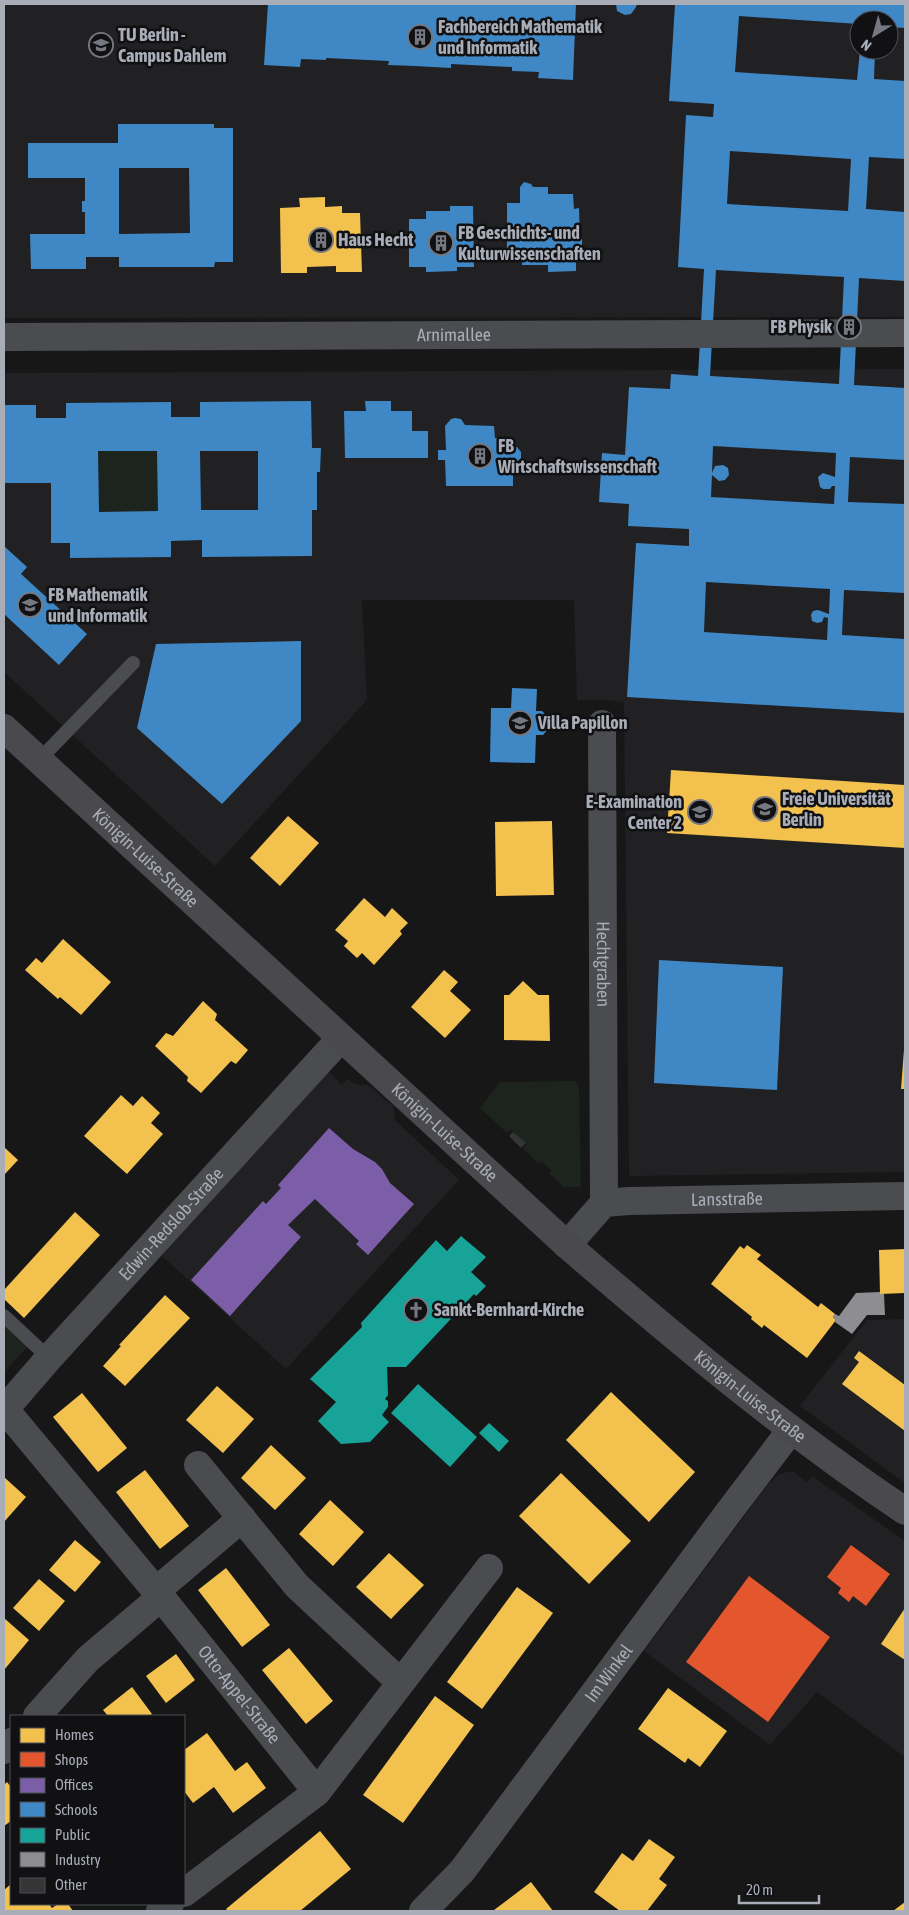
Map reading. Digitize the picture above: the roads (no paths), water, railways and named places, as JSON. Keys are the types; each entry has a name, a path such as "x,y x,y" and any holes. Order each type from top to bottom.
{"main road":[{"name":"Königin-Luise-Straße","path":"4,728 567,1245 656,1322 792,1430 905,1512"}],"street":[{"name":"Arnimallee","path":"4,337 905,333"},
{"name":"Hechtgraben","path":"602,724 604,1203"},
{"name":"Edwin-Redslob-Straße","path":"4,1411 49,1358 341,1038"},
{"name":"Lansstraße","path":"604,1203 905,1196"},
{"path":"567,1245 604,1203"},
{"name":"Otto-Appel-Straße","path":"4,1411 13,1419 158,1594 317,1792"},
{"name":"Im Winkel","path":"423,1911 462,1871 731,1509 792,1430"},
{"path":"198,1465 297,1586 400,1682"},
{"path":"37,1715 88,1659 242,1518"},
{"path":"185,1892 317,1792 488,1568"}],"lane":[{"path":"39,760 134,663"},
{"path":"4,1316 49,1358"}],"place":[{"name":"Fachbereich Mathematik und Informatik","path":"420,37"},
{"name":"TU Berlin - Campus Dahlem","path":"101,45"},
{"name":"Haus Hecht","path":"321,240"},
{"name":"FB Geschichts- und Kulturwissenschaften","path":"441,243"},
{"name":"FB Physik","path":"849,327"},
{"name":"FB Wirtschaftswissenschaft","path":"480,456"},
{"name":"FB Mathematik und Informatik","path":"30,605"},
{"name":"Villa Papillon","path":"520,723"},
{"name":"Freie Universität Berlin","path":"765,809"},
{"name":"E-Examination Center 2","path":"700,812"},
{"name":"Sankt-Bernhard-Kirche","path":"416,1310"}]}
